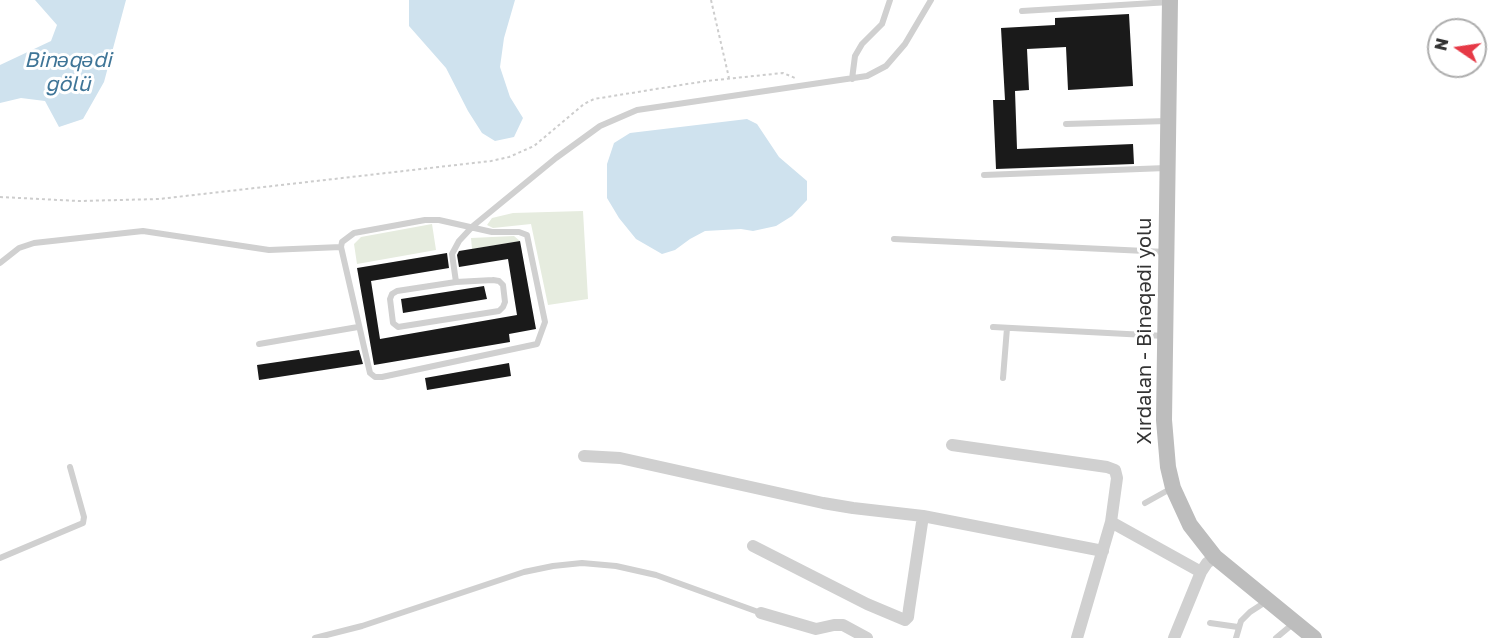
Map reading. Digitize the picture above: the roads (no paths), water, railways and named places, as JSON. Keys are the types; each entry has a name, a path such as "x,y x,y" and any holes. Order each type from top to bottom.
{"main road":[{"name":"Xırdalan - Binəqədi yolu","path":"1170,1 1164,420 1168,467 1173,488 1190,525 1215,557 1314,638"}],"street":[{"path":"952,445 1115,470 1117,478 1111,522 1077,638"},
{"path":"584,456 620,458 853,508 923,516 1103,551"},
{"path":"753,546 846,594 905,620 908,617 923,516"},
{"path":"1111,522 1201,572"},
{"path":"1174,638 1201,572 1215,557"},
{"path":"761,613 816,629 831,638"},
{"path":"816,629 843,625 867,638"}],"lane":[{"path":"852,78 855,57 862,44 882,24 890,0"},
{"path":"456,282 452,254 454,247 473,226 556,158 600,126 637,110 867,76 886,66 905,44 931,0"},
{"path":"1022,11 1170,1"},
{"path":"1066,124 1167,121"},
{"path":"984,175 1167,168"},
{"path":"425,220 473,226 492,232 519,232 527,235 545,322 537,344 375,377 370,373 341,247 346,238 354,233 425,220"},
{"path":"0,263 19,248 34,243 143,231 268,250 288,251 341,247"},
{"path":"894,239 1166,252"},
{"path":"499,281 503,285 505,302 503,308 499,311 406,326 398,327 393,323 390,299 392,294 398,291 456,282 499,281"},
{"path":"259,344 358,327"},
{"path":"993,327 1165,336"},
{"path":"1003,378 1007,328"},
{"path":"0,558 83,523 84,517 69,467"},
{"path":"1145,503 1173,488"},
{"path":"315,638 362,626 524,572 582,563 616,566 656,575 761,613"},
{"path":"1236,638 1241,621 1268,600"},
{"path":"1210,623 1238,627"},
{"path":"1276,638 1295,623"}],"water":[{"name":"Binəqədi gölü","path":"35,0 126,0 104,82 83,119 59,127 45,101 21,98 0,103 0,65 51,41 57,25"},
{"path":"409,0 515,0 504,38 500,67 510,97 523,118 514,137 495,141 482,133 446,68 409,26"},
{"path":"747,119 757,124 779,157 807,181 807,200 792,216 776,226 753,231 741,229 705,231 675,250 662,254 636,239 607,198 607,164 614,143 630,133"}]}
